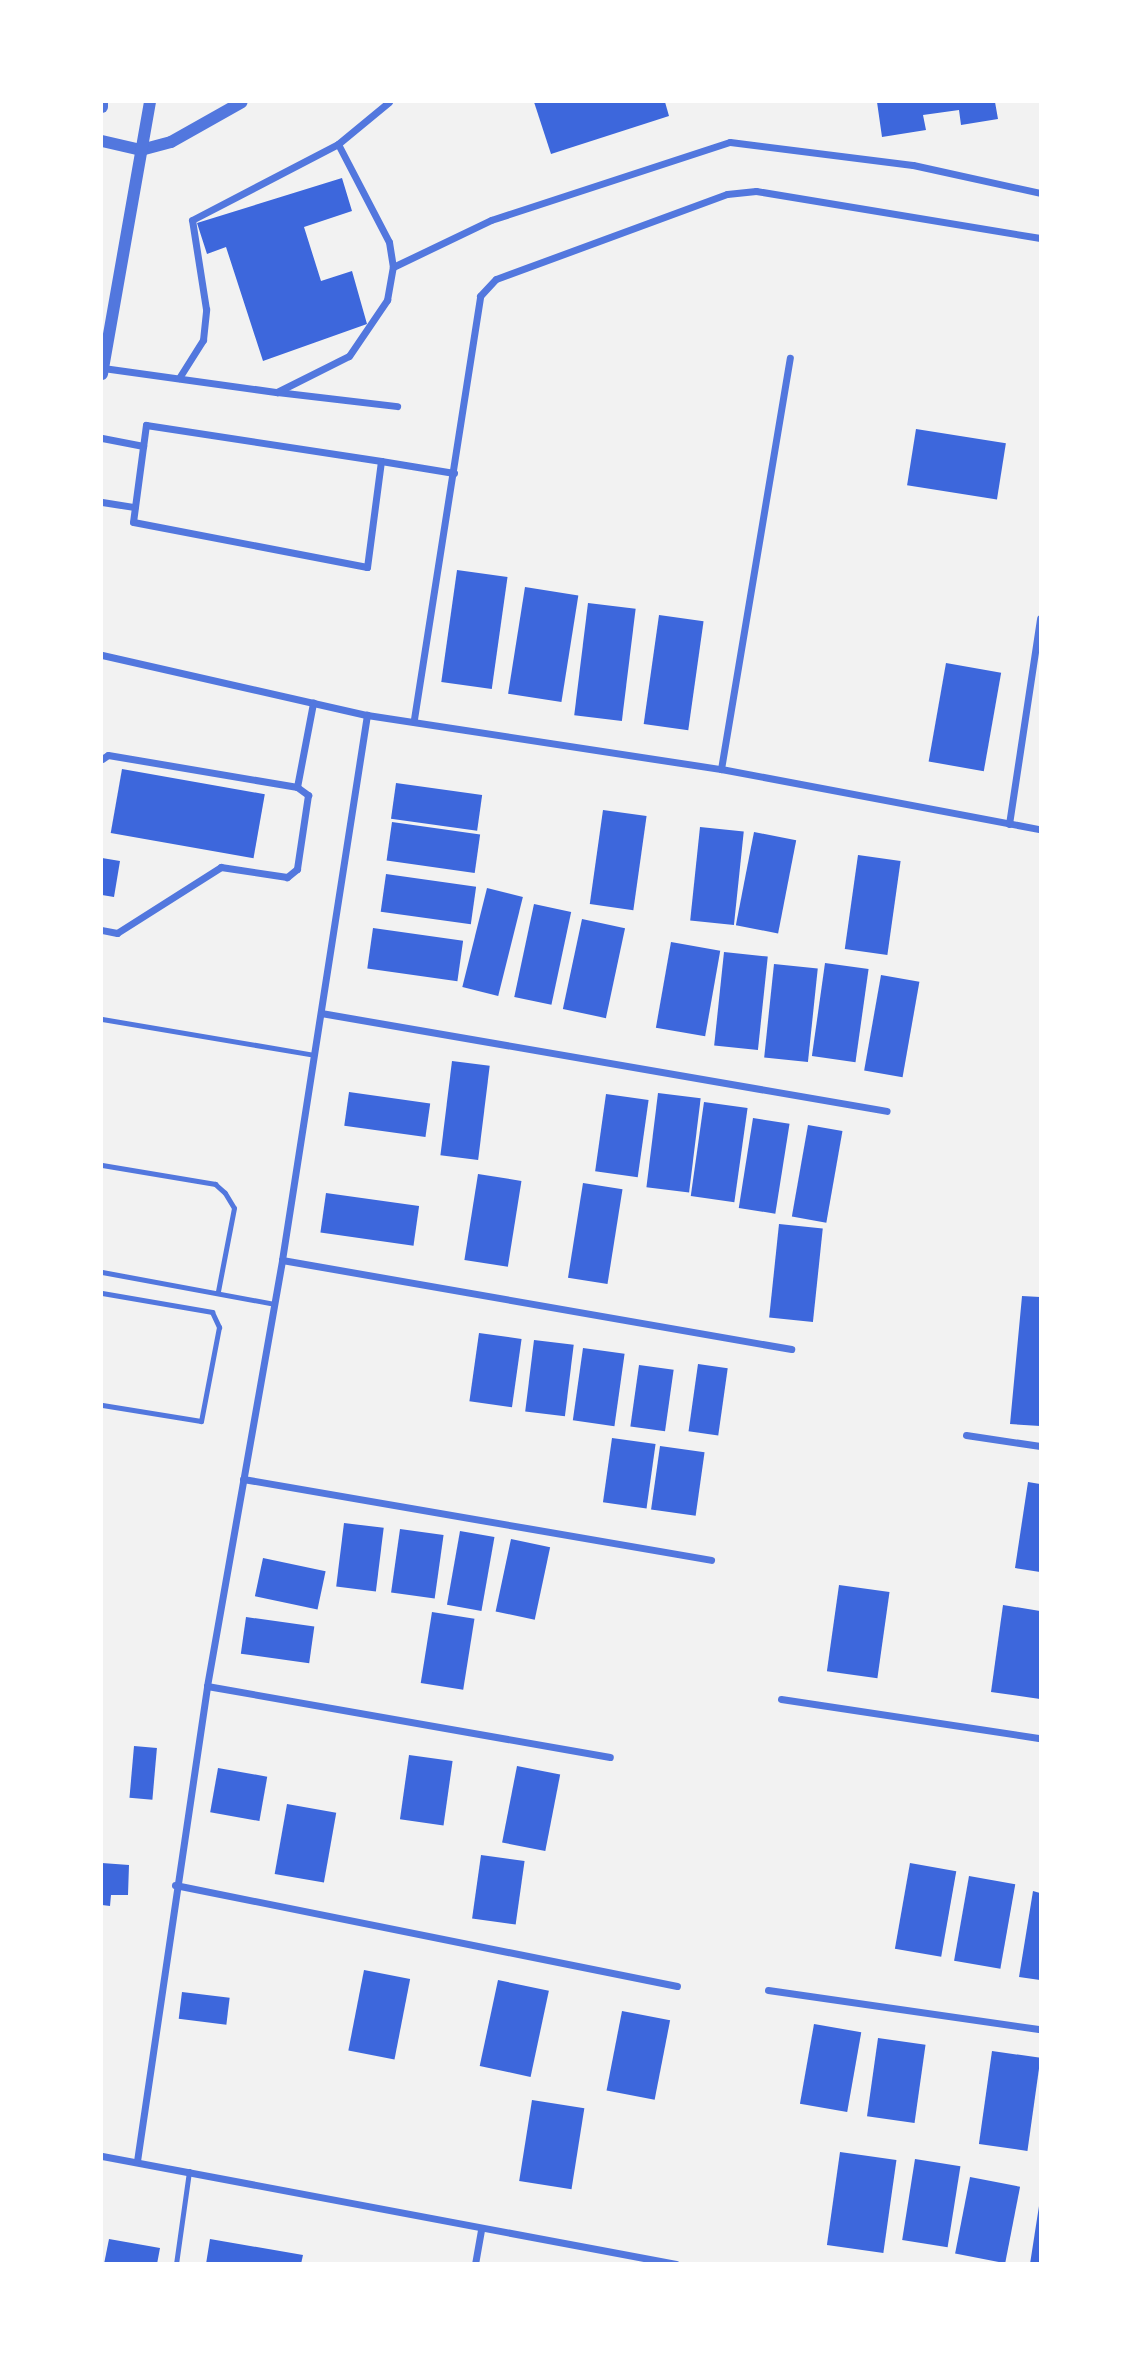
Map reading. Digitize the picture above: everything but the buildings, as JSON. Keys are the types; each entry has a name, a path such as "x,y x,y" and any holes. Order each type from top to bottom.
{"street":[{"path":"102,102 102,107"},
{"path":"150,102 102,371 179,378 397,406"},
{"path":"102,141 141,150 171,142 243,102"},
{"path":"179,378 204,340 206,309 192,220 338,144 389,102"},
{"path":"393,267 491,220 730,142 913,165 1041,193"},
{"path":"277,392 349,356 387,300 393,267 389,242 338,144"},
{"path":"414,719 480,296 496,279 727,194 756,191 1041,238"},
{"path":"721,769 790,358"},
{"path":"381,461 367,567 133,522 146,425 381,461 454,473"},
{"path":"102,438 143,446"},
{"path":"102,502 135,507"},
{"path":"1009,824 1041,618"},
{"path":"102,655 367,715 414,719 721,769 1041,829"},
{"path":"297,787 313,703"},
{"path":"136,2161 175,1885 282,1260 367,715"},
{"path":"102,759 108,755 297,787 307,795 297,869 287,877 221,867 117,933 102,930"},
{"path":"321,1013 887,1111"},
{"path":"282,1260 791,1349"},
{"path":"966,1435 1041,1446"},
{"path":"243,1479 711,1560"},
{"path":"207,1686 610,1757"},
{"path":"781,1699 1041,1738"},
{"path":"175,1885 677,1986"},
{"path":"768,1990 1041,2029"},
{"path":"102,2156 481,2229 676,2263"},
{"path":"475,2263 481,2229"}],"lane":[{"path":"102,1019 314,1055"},
{"path":"102,1165 215,1184 225,1193 234,1209 218,1291"},
{"path":"102,1272 218,1291 274,1304"},
{"path":"102,1293 212,1311 219,1327 201,1421 102,1405"},
{"path":"176,2263 189,2171"}]}
